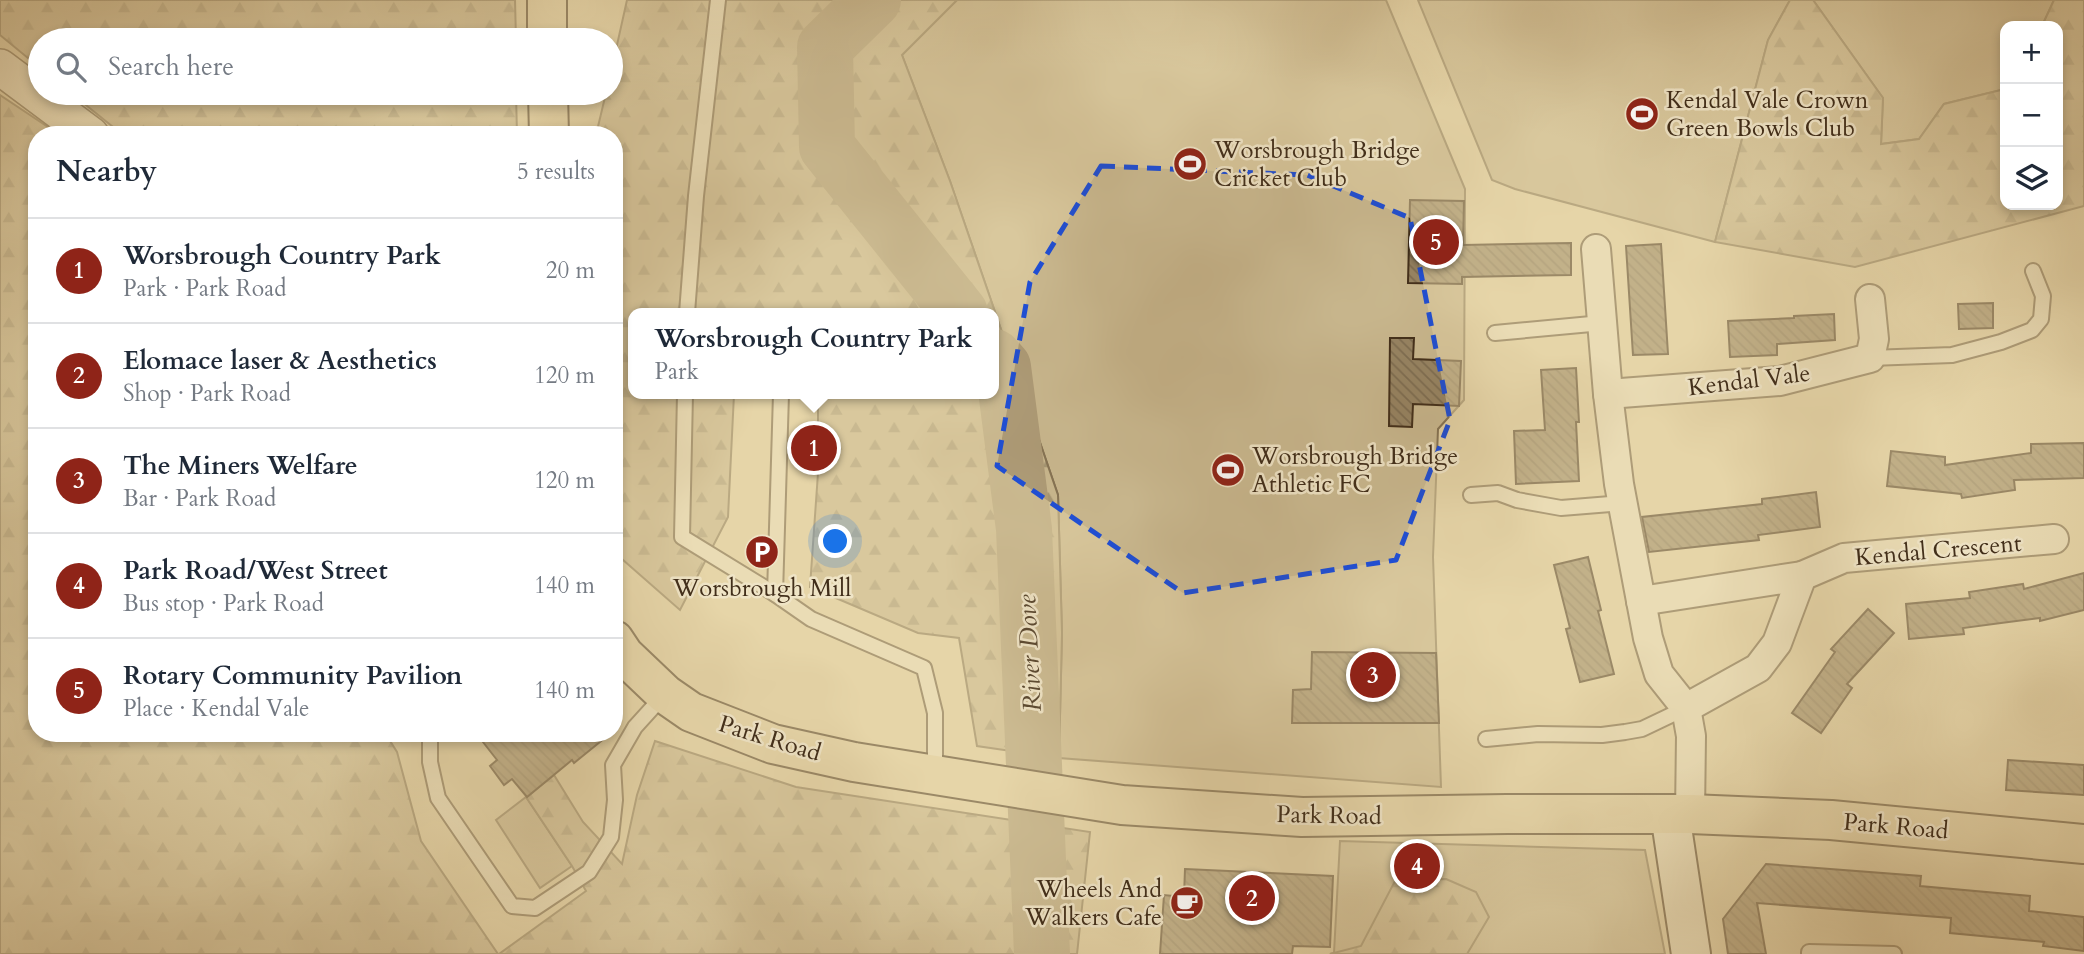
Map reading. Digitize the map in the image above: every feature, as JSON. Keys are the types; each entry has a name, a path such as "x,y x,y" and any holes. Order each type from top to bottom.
{"highway":[{"path":"547,0 547,28"},
{"path":"548,105 549,126"},
{"name":"Park Road","path":"623,654 666,694 691,712 773,744 854,762 1122,805 1302,817 1680,814 1831,820 2084,844"}],"main road":[{"path":"1680,814 1691,954"}],"street":[{"path":"0,67 28,88"},
{"path":"50,105 78,126"},
{"path":"1596,249 1608,394 1621,493 1648,638 1659,674 1686,708 1692,736 1680,814"},
{"path":"1870,299 1874,339 1870,358"},
{"name":"Kendal Vale","path":"1608,394 1780,381 1870,358"},
{"name":"Kendal Crescent","path":"1641,601 1802,576 1844,558 2053,539"},
{"path":"1686,708 1758,668 1777,643 1802,576"}],"lane":[{"path":"687,308 696,196 718,0"},
{"path":"1870,358 1951,355 1988,346 2032,330 2042,319 2043,296 2033,271"},
{"path":"1495,333 1602,323"},
{"path":"684,399 682,537 811,619 924,668 935,713 935,775"},
{"path":"775,594 781,399"},
{"path":"1471,495 1498,493 1517,500 1561,508 1621,493"},
{"path":"430,742 430,762 438,798 512,906 535,908 589,872 611,837 615,800 613,765 635,727 666,694"},
{"path":"1486,739 1538,734 1602,735 1625,732 1642,729 1686,708"},
{"path":"1809,954 1894,954"}],"highlighted area":[{"path":"1101,166 1307,175 1410,218 1450,420 1396,560 1183,593 997,466 1030,282"}],"green space":[{"path":"0,0 515,0 516,28 28,28 28,58 0,35"},
{"path":"627,0 957,0 902,55 950,181 994,308 628,308 628,399 734,399 728,517 680,610 623,560 623,126 598,126 603,105 623,105 623,28 621,28"},
{"path":"957,0 1386,0 1465,189 1464,400 1438,429 1433,557 1441,787 1059,758 1062,633 1058,495 999,323 999,308 994,308 950,181 902,55"},
{"name":"Kendal Vale Crown Green Bowls Club","path":"1418,0 1790,0 1768,40 1715,242 1515,189 1492,180"},
{"path":"1790,0 1813,0 1883,98 1881,144 1919,139 1944,104 2000,90 2000,210 2063,210 2063,21 2044,21 2054,0 2084,0 2084,206 1855,267 1715,242 1768,40"},
{"path":"1813,0 2054,0 2044,21 2000,21 2000,90 1944,104 1919,139 1881,144 1883,98"},
{"path":"0,95 46,126 28,126 28,742 391,742 397,752 421,841 498,954 0,954"},
{"path":"86,105 516,105 517,126 112,126"},
{"path":"999,323 1058,495 1062,633 1059,758 977,746 959,638 918,633 810,587 818,473 818,399 999,399"},
{"path":"655,741 796,787 1090,832 1077,954 499,954 586,891 526,797 554,775 583,822 622,864 637,795"},
{"path":"526,797 572,866 540,888 496,820"},
{"path":"1340,841 1645,850 1665,954 1330,954 1334,953"},
{"path":"1446,879 1476,892 1489,917 1467,954 1330,954 1361,946 1395,881"}],"building":[{"path":"1410,200 1464,201 1463,245 1571,243 1571,275 1462,277 1462,284 1408,283"},
{"path":"1661,244 1668,354 1633,355 1626,246"},
{"path":"1993,303 1993,328 1959,329 1958,304"},
{"path":"1834,314 1835,340 1777,344 1777,355 1730,357 1728,321"},
{"path":"1390,338 1414,338 1413,359 1461,361 1459,406 1413,404 1412,427 1389,426"},
{"path":"1576,368 1579,481 1516,484 1514,431 1545,430 1541,370"},
{"path":"2084,443 2084,478 2014,480 2015,490 1962,498 1961,494 1887,486 1891,451 1945,457 1945,465 2031,453 2031,444"},
{"path":"1816,492 1820,527 1758,535 1759,540 1649,552 1642,517 1762,504 1762,499"},
{"path":"1588,557 1614,674 1580,682 1566,629 1570,628 1554,565"},
{"path":"2084,573 2084,610 2040,621 2040,618 1963,628 1964,634 1909,639 1906,604 1970,598 1969,592 2023,584 2024,589"},
{"path":"1868,609 1894,633 1847,684 1852,688 1821,733 1792,713 1835,652 1831,649"},
{"path":"1312,652 1436,653 1439,723 1292,723 1293,690 1311,689"},
{"path":"483,742 600,742 574,763 572,760 527,797 512,779 504,785 490,766 497,760"},
{"path":"2008,760 2084,765 2084,795 2006,790"},
{"path":"1766,864 1921,876 1920,886 2030,896 2029,911 2084,917 2084,951 2043,946 2044,942 1950,933 1951,918 1757,903 1766,954 1728,954 1723,919"},
{"path":"1185,869 1333,876 1330,947 1293,946 1292,954 1160,954 1164,895 1184,897"}],"waterway":[{"name":"River Dove","path":"873,0 825,47 827,147 956,308"},
{"name":"River Dove","path":"999,363 1003,367 1024,529 1042,954"}],"place":[{"name":"Kendal Vale Crown Green Bowls Club","path":"1642,114"},
{"name":"Worsbrough Bridge Cricket Club","path":"1190,164"},
{"name":"Rotary Community Pavilion","path":"1436,242"},
{"name":"Worsbrough Country Park","path":"814,448"},
{"name":"Worsbrough Bridge Athletic FC","path":"1228,470"},
{"name":"Worsbrough Mill","path":"762,552"},
{"name":"The Miners Welfare","path":"1373,675"},
{"name":"Park Road/West Street","path":"1417,866"},
{"name":"Elomace laser & Aesthetics","path":"1252,898"},
{"name":"Wheels And Walkers Cafe","path":"1187,903"}]}
